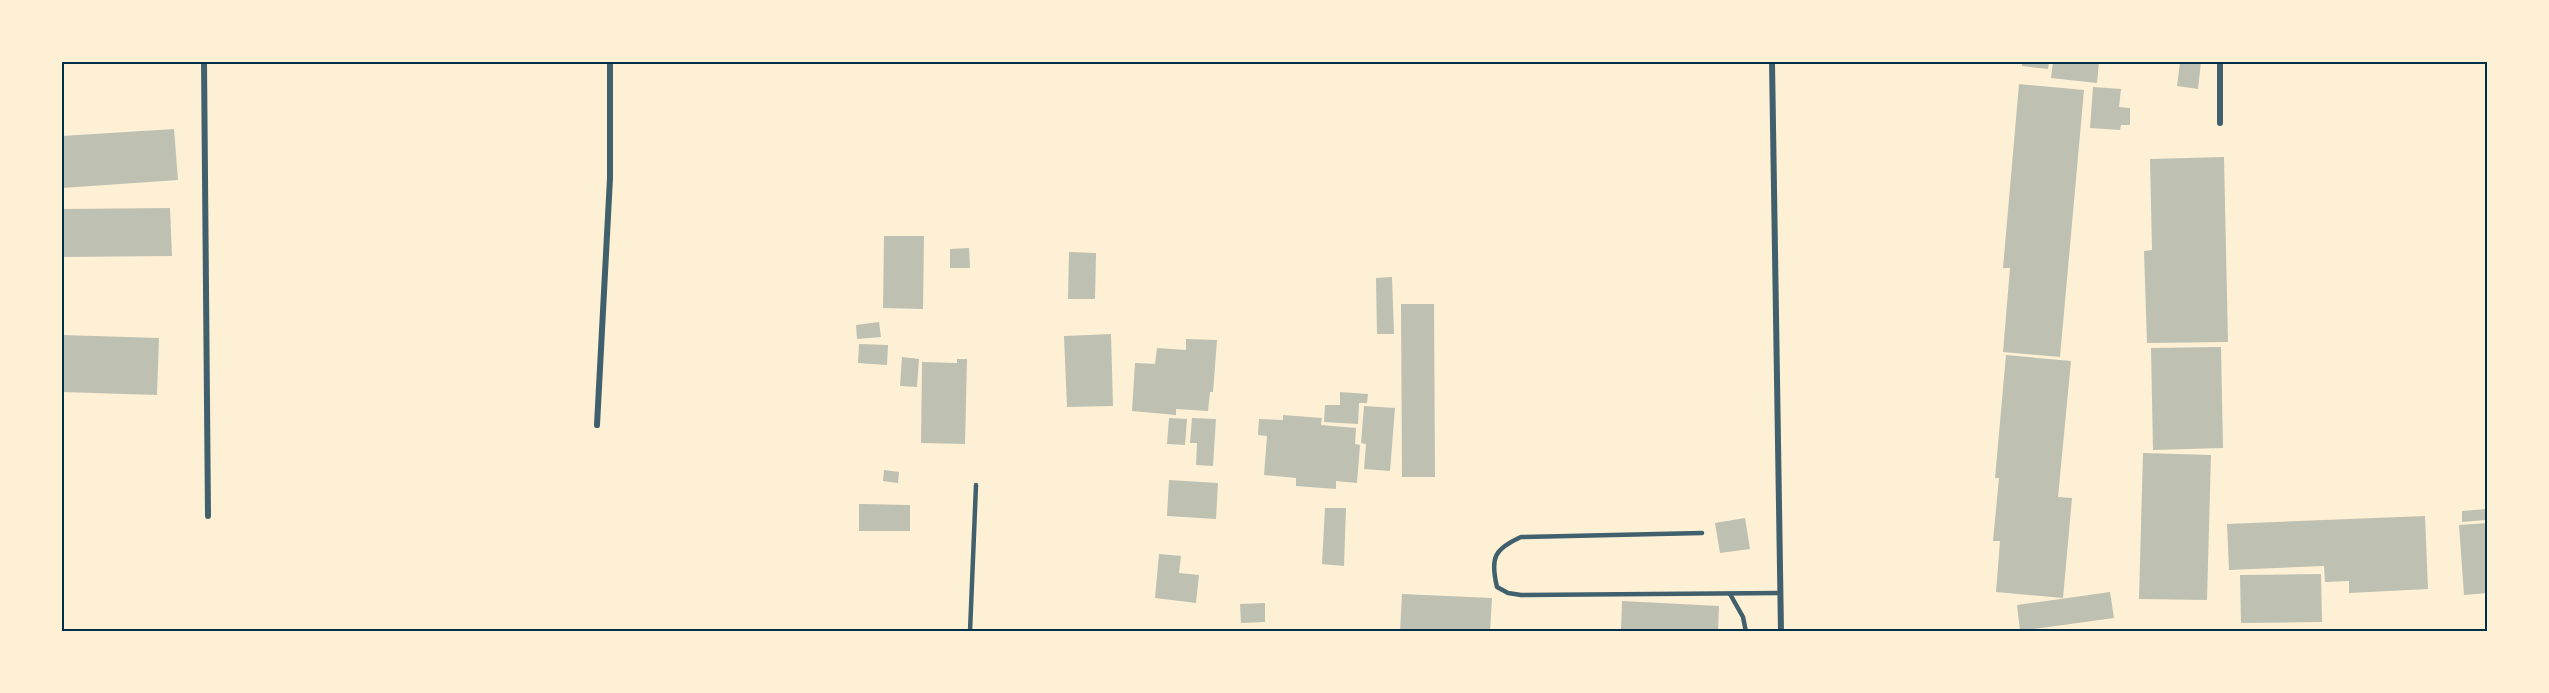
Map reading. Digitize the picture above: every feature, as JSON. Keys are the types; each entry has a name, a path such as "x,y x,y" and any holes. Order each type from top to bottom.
{"street":[{"path":"204,62 208,516"},
{"path":"597,425 610,178 610,62"},
{"path":"1772,62 1781,632"},
{"path":"2220,62 2220,123"}],"lane":[{"path":"970,632 976,485"},
{"path":"1702,533 1521,537 1503,545 1497,552 1494,562 1497,587 1508,593 1521,595 1780,593"},
{"path":"1730,594 1743,617 1746,632"}],"building":[{"path":"2022,62 2049,62 2048,69 2022,66"},
{"path":"2053,62 2099,62 2097,83 2051,78"},
{"path":"2180,62 2201,62 2198,89 2177,86"},
{"path":"2019,84 2084,90 2060,357 2003,352 2010,268 2003,268"},
{"path":"2093,87 2121,89 2119,107 2130,108 2130,125 2121,125 2120,130 2090,128"},
{"path":"174,129 178,180 62,188 62,136"},
{"path":"2224,157 2228,342 2147,343 2144,251 2152,250 2150,159"},
{"path":"170,208 172,256 62,257 62,209"},
{"path":"884,236 924,236 923,309 883,308"},
{"path":"969,248 970,268 950,268 950,249"},
{"path":"1069,252 1096,253 1095,299 1068,299"},
{"path":"1392,277 1394,334 1377,334 1376,278"},
{"path":"1401,304 1434,304 1435,477 1402,477"},
{"path":"879,322 881,337 857,339 856,325"},
{"path":"1111,334 1113,406 1067,407 1064,336"},
{"path":"62,335 159,338 157,395 62,392"},
{"path":"1186,339 1217,340 1213,392 1210,392 1208,411 1176,409 1176,415 1132,411 1135,363 1155,364 1157,348 1186,350"},
{"path":"859,344 888,345 887,365 858,363"},
{"path":"2221,347 2223,448 2153,450 2151,348"},
{"path":"2006,355 2071,361 2058,497 2072,498 2063,598 1996,592 2000,541 1993,541 1999,478 1995,478"},
{"path":"902,357 919,359 917,387 900,386"},
{"path":"957,359 967,359 965,444 921,443 922,362 957,363"},
{"path":"1340,392 1368,394 1367,403 1359,403 1358,424 1324,422 1325,405 1340,405"},
{"path":"1364,406 1395,408 1390,471 1364,469 1366,444 1361,443"},
{"path":"1283,415 1322,418 1321,425 1356,428 1355,444 1360,445 1357,483 1336,481 1336,489 1296,486 1296,478 1264,475 1267,436 1258,435 1259,419 1283,420"},
{"path":"1169,418 1187,419 1185,445 1167,444"},
{"path":"1192,418 1216,419 1213,466 1196,465 1197,443 1190,443"},
{"path":"2143,453 2211,455 2207,600 2139,599"},
{"path":"884,470 899,472 898,483 883,481"},
{"path":"1169,480 1218,483 1216,519 1167,516"},
{"path":"859,504 910,505 910,531 859,531"},
{"path":"1325,508 1346,508 1344,566 1322,564"},
{"path":"2486,509 2486,520 2462,522 2462,511"},
{"path":"2425,516 2428,589 2349,593 2349,581 2325,582 2324,566 2229,570 2227,524"},
{"path":"1745,518 1750,549 1720,553 1715,523"},
{"path":"2488,523 2488,593 2464,595 2459,525"},
{"path":"1159,554 1181,556 1179,573 1199,575 1196,603 1155,598"},
{"path":"2321,574 2322,622 2241,623 2240,575"},
{"path":"2110,592 2114,618 2020,631 2017,605"},
{"path":"1402,594 1492,598 1490,632 1400,632"},
{"path":"1622,601 1719,606 1718,632 1621,632"},
{"path":"1265,603 1265,622 1241,623 1240,604"},
{"path":"2421,629 2421,632 2375,632 2375,630"}]}
